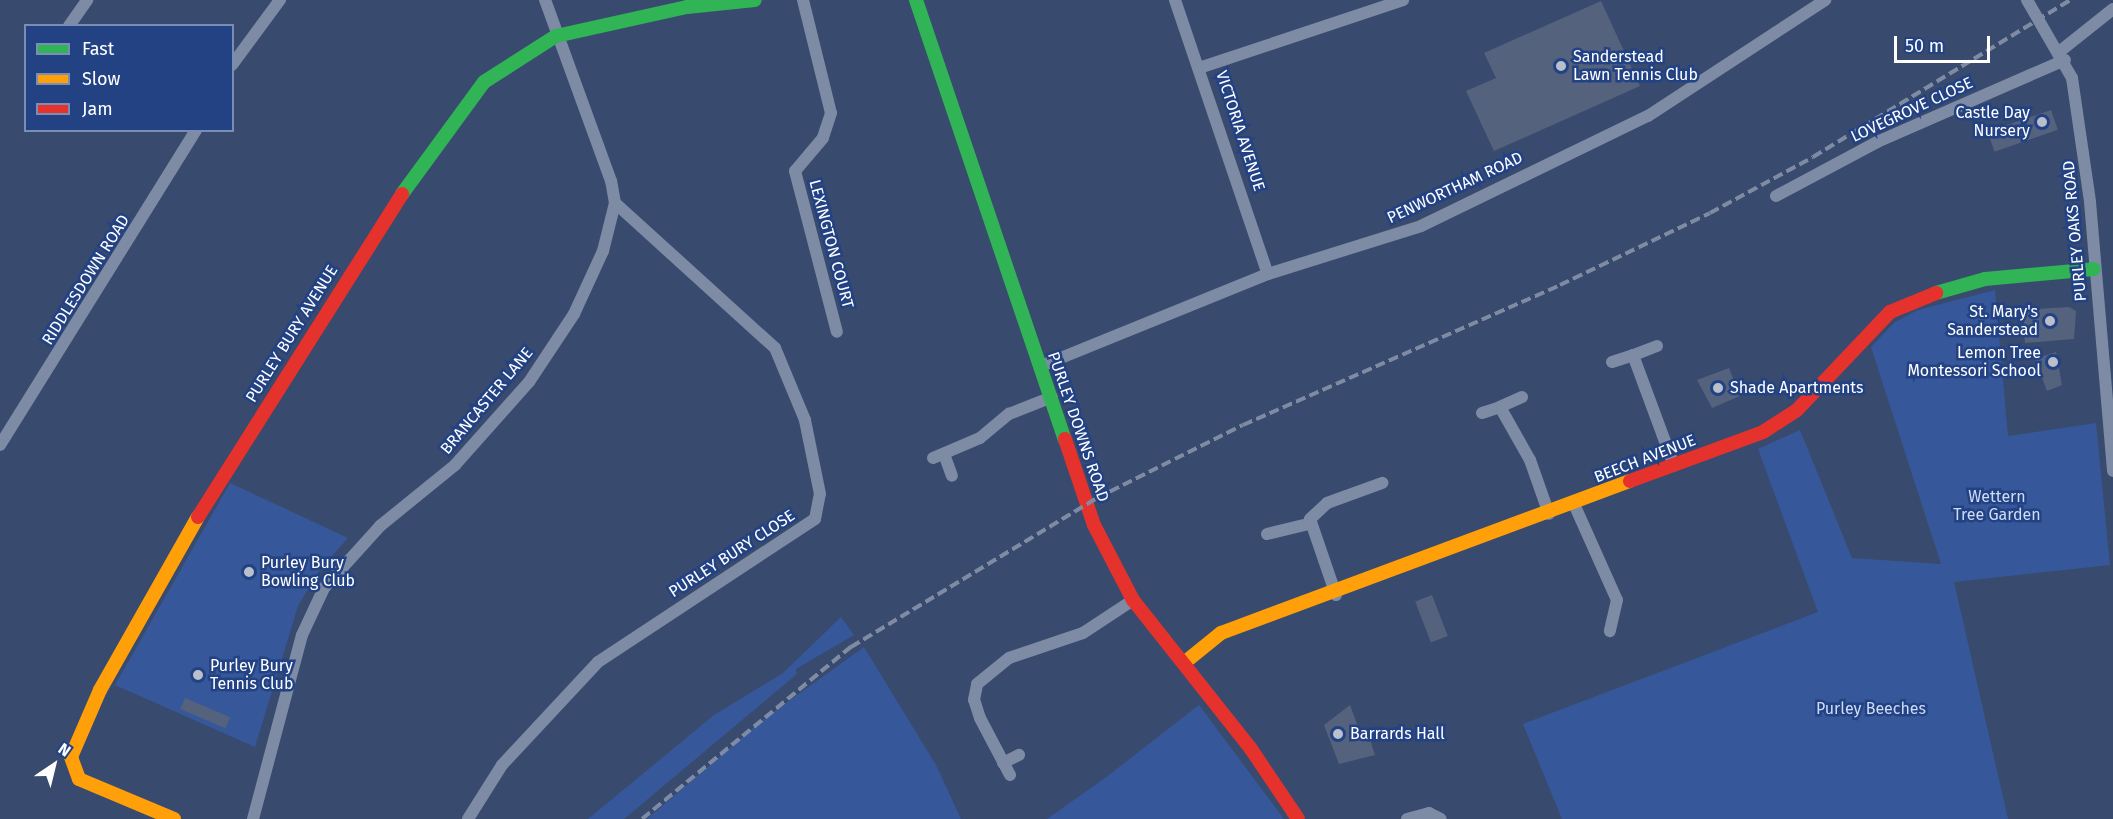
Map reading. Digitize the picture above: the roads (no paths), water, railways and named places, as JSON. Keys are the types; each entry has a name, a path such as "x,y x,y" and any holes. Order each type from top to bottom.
{"street":[{"path":"70,24 87,0"},
{"path":"234,62 280,0"},
{"path":"545,0 615,203"},
{"name":"PURLEY BURY AVENUE","path":"174,819 79,779 71,769 100,690 208,499 423,160 484,82 556,36 687,7 755,0"},
{"name":"LEXINGTON COURT","path":"803,0 831,113 823,138 795,171 837,332"},
{"name":"PURLEY DOWNS ROAD","path":"916,0 1053,397 1094,525 1133,600 1184,663 1298,819"},
{"name":"VICTORIA AVENUE","path":"1175,0 1202,67 1268,274"},
{"path":"1202,67 1403,0"},
{"name":"PENWORTHAM ROAD","path":"1041,366 1268,274 1420,226 1648,116 1825,0"},
{"name":"PURLEY OAKS ROAD","path":"2027,0 2062,56 2084,150 2113,471"},
{"name":"LOVEGROVE CLOSE","path":"1776,196 1877,142 2062,56 2113,9"},
{"name":"RIDDLESDOWN ROAD","path":"0,445 195,132"},
{"name":"BRANCASTER LANE","path":"253,819 302,635 324,588 380,526 455,465 529,382 587,287 615,203"},
{"name":"PURLEY BURY CLOSE","path":"468,819 502,765 598,662 815,519 820,494 805,420 775,348 615,203"},
{"name":"BEECH AVENUE","path":"1184,663 1221,633 1336,595 1763,432 1797,410 1890,312 1914,299 1985,279 2094,269"},
{"path":"1612,362 1657,346"},
{"path":"1634,355 1674,466"},
{"path":"952,476 938,456 980,438 1009,414 1053,397"},
{"path":"1482,413 1522,397"},
{"path":"1500,407 1530,460 1549,514"},
{"path":"1267,534 1308,524 1322,506 1382,483"},
{"path":"1574,504 1617,600 1610,631"},
{"path":"1308,524 1336,595"},
{"path":"1010,775 974,700 987,671 1083,633 1133,600"},
{"path":"1004,763 1019,755"},
{"path":"1407,819 1429,813 1441,819"}],"railway":[{"path":"642,819 851,647 1097,498 1243,425 1560,285 1710,213 1813,157 2070,0"}],"place":[{"name":"Sanderstead Lawn Tennis Club","path":"1561,66"},
{"name":"Castle Day Nursery","path":"2042,122"},
{"name":"St. Mary's Sanderstead","path":"2050,321"},
{"name":"Lemon Tree Montessori School","path":"2053,362"},
{"name":"Shade Apartments","path":"1718,388"},
{"name":"Purley Bury Bowling Club","path":"249,572"},
{"name":"Purley Bury Tennis Club","path":"198,675"},
{"name":"Barrards Hall","path":"1338,734"}],"park label":[{"name":"Wettern Tree Garden","path":"1997,506"},
{"name":"Purley Beeches","path":"1871,709"}]}
